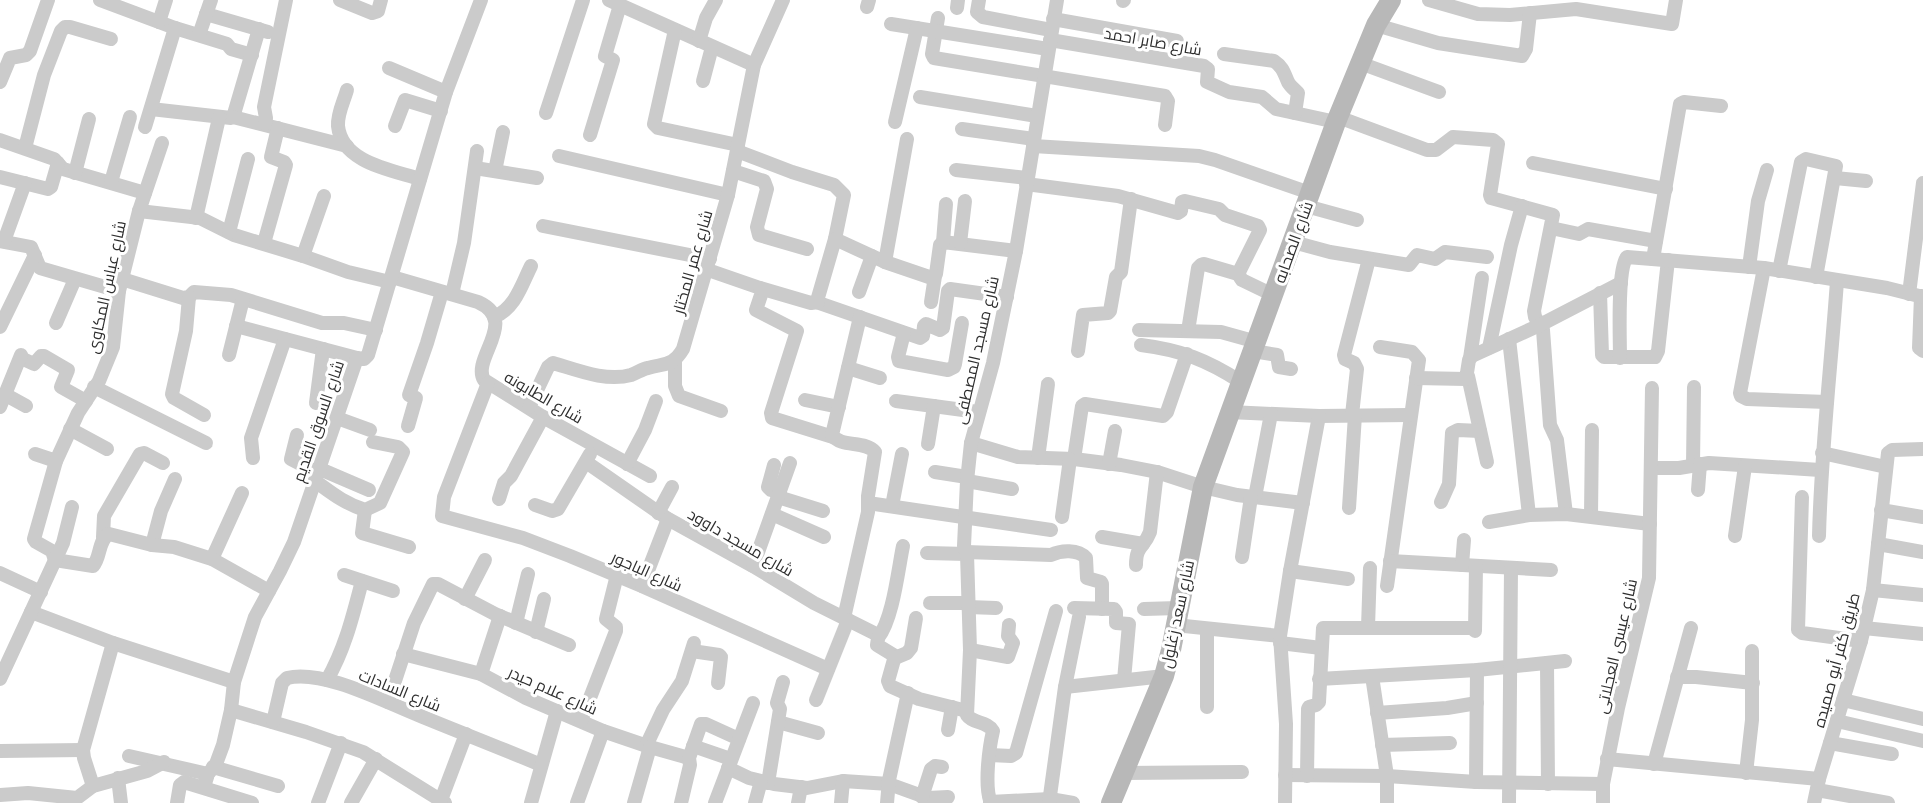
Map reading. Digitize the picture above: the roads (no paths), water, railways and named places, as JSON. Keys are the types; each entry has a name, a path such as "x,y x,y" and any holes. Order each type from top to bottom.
{"street":[{"path":"0,82 10,58 26,55 30,51 48,0"},
{"path":"103,0 252,55"},
{"path":"159,22 166,0"},
{"path":"199,35 211,0"},
{"path":"264,243 286,165 271,157 272,126 266,118 264,107 286,0"},
{"path":"340,0 375,13 381,0"},
{"name":"شارع السوق القديم","path":"204,787 223,744 231,710 234,682 255,617 294,542 357,358 364,359 368,355 446,92 481,0"},
{"path":"546,113 583,0"},
{"path":"703,81 706,18 716,0"},
{"name":"شارع عمر المختار","path":"675,359 683,349 728,195 754,65 783,0"},
{"path":"979,0 977,12 983,17 1051,34"},
{"name":"شارع مسجد المصطفى","path":"967,711 970,650 964,519 971,444 993,363 1016,251 1057,0"},
{"path":"1429,0 1478,14 1510,15 1576,9 1672,24 1676,0"},
{"name":"شارع الصحابه","path":"1203,487 1337,120 1386,1"},
{"path":"590,135 613,60 605,56 624,4 675,30 754,65"},
{"path":"1376,26 1438,43 1522,56 1526,49 1530,13"},
{"path":"206,14 278,35"},
{"path":"891,24 917,28 937,25 1177,41"},
{"path":"937,25 932,54 936,59 1166,97 1168,101 1165,125"},
{"path":"25,148 44,75 61,31 65,27 70,27 111,39"},
{"path":"145,127 176,28"},
{"path":"895,122 917,28"},
{"path":"233,117 259,29"},
{"path":"675,30 654,124 658,128 737,148 840,189 844,195 818,302"},
{"name":"شارع صابر احمد","path":"1051,34 1204,66 1208,69 1207,82 1209,85 1229,92 1262,97 1276,108 1337,120 1427,150 1436,150 1453,138 1493,140 1498,144 1490,196 1492,199 1522,206"},
{"path":"1224,54 1274,61 1279,65 1290,85 1298,93 1295,113"},
{"path":"1360,63 1439,92"},
{"path":"389,68 446,92"},
{"path":"347,90 338,117 338,128 347,146 369,163 420,179"},
{"path":"920,97 1037,116"},
{"path":"395,126 405,100 441,111"},
{"path":"1653,259 1680,104 1684,102 1721,106"},
{"path":"151,109 228,119 233,117 347,146"},
{"path":"111,182 130,117"},
{"path":"196,218 219,118"},
{"path":"75,173 89,119"},
{"path":"962,129 1033,142 1199,156 1215,160 1357,220"},
{"path":"495,171 502,132"},
{"path":"859,292 878,259 907,139"},
{"path":"0,140 54,159 63,169 145,193"},
{"name":"شارع عباس المكاوى","path":"55,560 52,551 36,542 34,538 56,461 70,429 107,363 112,347 121,285 139,211 162,143"},
{"path":"408,426 416,398 409,395 464,243 477,151"},
{"path":"559,156 728,195"},
{"path":"229,232 248,159"},
{"path":"1779,271 1801,162 1806,159 1834,164 1837,167 1816,278"},
{"path":"0,177 44,189 50,188 58,163"},
{"path":"1533,163 1666,189"},
{"path":"474,168 537,178"},
{"path":"956,170 1131,199 1178,213 1181,211 1182,202 1185,201 1219,209 1225,215 1258,226 1260,231 1238,274"},
{"path":"1749,267 1758,201 1767,170"},
{"path":"733,171 760,179 767,184 757,227 759,235 807,249"},
{"path":"1835,178 1866,181"},
{"path":"25,183 2,241 25,245 32,249 40,268 75,279 121,285 183,298 189,297 194,292 231,295 322,323 345,323 376,330"},
{"path":"1923,183 1918,296 1919,348 1923,351"},
{"path":"303,256 324,196"},
{"path":"1078,351 1083,315 1110,311 1116,277 1121,272 1131,199"},
{"path":"960,243 965,201"},
{"path":"931,302 940,245 943,242 946,204"},
{"path":"1489,348 1511,245 1522,206 1553,215 1534,310 1535,317 1543,330 1550,425 1557,440 1566,514"},
{"path":"139,211 208,221 229,232 348,272 447,293 486,305 494,317 501,315 512,304 531,266"},
{"path":"543,226 709,265 760,288 811,303 818,302 920,338 927,324 940,330 943,328 950,288 1006,297"},
{"path":"1551,228 1579,234 1588,229 1656,241"},
{"path":"835,239 878,259 930,277 935,276"},
{"path":"943,242 1016,251"},
{"path":"1293,242 1330,252 1409,265 1413,257 1417,255 1435,259 1445,252 1487,257"},
{"path":"0,327 6,300 35,255"},
{"path":"1620,358 1621,283 1625,259 1629,257 1764,268 1887,288 1918,296"},
{"path":"1349,508 1357,369 1354,363 1345,359 1344,355 1369,259"},
{"path":"1600,293 1602,355 1606,358 1651,357 1657,354 1668,260"},
{"path":"1188,331 1199,266 1204,264 1238,274 1242,280 1273,296"},
{"path":"1764,268 1741,396 1747,399 1827,402"},
{"path":"1482,278 1468,376 1487,462"},
{"path":"56,323 75,279"},
{"path":"1819,536 1820,470 1837,281"},
{"path":"1470,358 1621,283"},
{"path":"760,288 762,292 756,310 794,328 797,333 771,416 837,440 871,447 875,452 868,512 846,619 816,700"},
{"path":"189,297 186,331 172,394 174,398 204,415"},
{"path":"229,355 243,299"},
{"name":"شارع الطابونه","path":"494,317 494,331 481,376 488,383 543,417 650,476"},
{"path":"833,437 860,317"},
{"path":"904,333 899,361 948,370 955,364 962,323"},
{"path":"236,326 357,358"},
{"path":"1139,330 1221,332 1276,355 1279,367 1291,369"},
{"path":"253,458 251,438 285,339"},
{"path":"1509,339 1529,515"},
{"path":"1141,345 1168,348 1187,354 1218,367 1241,382"},
{"path":"1380,347 1412,352 1419,360 1387,586"},
{"path":"316,403 323,349"},
{"path":"1062,517 1081,407 1084,404 1163,416 1167,412 1187,354"},
{"path":"26,406 3,401 21,357 34,364 41,356 44,356 68,370 61,387 86,401"},
{"path":"529,407 548,367 553,363 586,373 624,376 667,364 675,359"},
{"path":"675,359 675,386 679,396 721,411"},
{"path":"848,368 880,378"},
{"path":"1416,378 1465,379 1468,376"},
{"name":"شارع الباجور","path":"488,383 444,497 441,513 447,518 523,538 617,575 828,669"},
{"path":"1038,458 1048,384"},
{"path":"94,387 206,444"},
{"path":"1694,387 1698,490"},
{"name":"شارع عيسى العجلاتى","path":"1603,803 1607,759 1649,578 1652,388"},
{"path":"805,400 839,407"},
{"path":"627,464 645,430 656,401"},
{"path":"896,401 978,412"},
{"path":"928,444 934,406"},
{"path":"1229,412 1319,416 1410,415"},
{"path":"1242,557 1271,414"},
{"path":"1285,803 1287,724 1280,640 1290,571 1319,416"},
{"path":"499,499 504,483 511,476 543,417"},
{"path":"318,474 338,499 365,510 382,502 403,452 398,447 337,418"},
{"path":"70,429 107,449"},
{"path":"1442,502 1449,484 1452,433 1458,430 1480,431"},
{"path":"1591,516 1592,430"},
{"path":"1109,464 1115,431"},
{"path":"297,435 291,459 318,474 369,490"},
{"path":"971,444 1011,456 1072,459 1157,472 1203,487 1253,497 1303,503"},
{"path":"535,505 552,511 558,509 595,445"},
{"path":"1822,453 1886,467 1889,451 1923,449"},
{"path":"55,560 93,566 104,537 104,516 140,454 144,453 164,463"},
{"path":"35,454 56,461"},
{"path":"892,506 902,454"},
{"name":"شارع مسجد داوود","path":"586,462 663,516 814,603 874,633 877,641 895,658"},
{"path":"753,566 790,463"},
{"path":"774,465 768,487 771,490 823,511"},
{"path":"1652,468 1696,465 1820,470"},
{"path":"1735,536 1744,466"},
{"name":"طريق كفر أبو صميده","path":"1817,791 1863,635 1873,590 1886,467"},
{"path":"935,472 1012,489"},
{"path":"1136,565 1136,552 1150,532 1157,472"},
{"path":"152,545 160,511 176,479"},
{"path":"642,586 672,487"},
{"name":"شارع سعد زغلول","path":"1111,803 1164,676 1203,487"},
{"path":"212,559 242,494"},
{"path":"1802,496 1798,630 1802,633 1863,635 1923,634"},
{"path":"868,503 964,519 1051,530"},
{"path":"0,679 55,560 69,525 72,507"},
{"path":"365,510 362,533 364,535 409,547"},
{"path":"1881,510 1923,517"},
{"path":"772,514 824,537"},
{"path":"1489,522 1529,515 1566,514 1650,524"},
{"path":"104,537 109,534 212,559 269,591"},
{"path":"1102,537 1143,544"},
{"path":"1306,776 1308,709 1319,702 1322,630 1325,627 1475,629 1464,540"},
{"path":"1878,544 1923,552"},
{"path":"877,641 888,617 903,546"},
{"path":"927,553 1052,555 1059,552 1080,553 1086,558 1087,578 1102,584 1102,609"},
{"path":"465,599 485,560"},
{"path":"1390,561 1551,570"},
{"path":"1368,627 1370,568"},
{"path":"1509,803 1511,568"},
{"path":"1290,571 1348,579"},
{"path":"0,573 41,592"},
{"path":"516,623 528,574"},
{"path":"344,575 393,591"},
{"path":"580,721 617,629 606,619 617,575"},
{"path":"327,680 337,663 349,631 362,581"},
{"path":"388,702 414,623 431,585 438,584 500,616 568,645"},
{"path":"1873,590 1923,595"},
{"path":"536,632 544,599"},
{"path":"930,603 996,608"},
{"path":"1049,801 1077,612 1114,609 1116,623 1129,624 1124,680"},
{"path":"1144,609 1177,617 1207,629 1321,648"},
{"path":"990,755 1011,756 1016,753 1045,631 1056,611"},
{"path":"31,612 234,682"},
{"path":"481,674 500,616"},
{"path":"916,618 911,648 907,653 895,658 888,683 919,699 967,711 970,719 992,728 988,792 991,803 1049,801 1074,803"},
{"path":"970,650 1008,657 1013,643 1008,636 1009,625"},
{"path":"1654,764 1691,628"},
{"path":"1207,629 1208,707"},
{"path":"93,786 83,750 113,642"},
{"path":"634,803 648,747 665,706 681,681 693,647 721,657 718,683"},
{"path":"1746,772 1752,720 1752,651"},
{"name":"شارع علام حيدر","path":"403,654 481,674 526,698 603,731 648,747 691,752 730,763 764,782 807,788 843,781 889,784 926,799"},
{"path":"1319,679 1477,670 1565,661"},
{"path":"1546,663 1548,784"},
{"path":"1476,782 1477,670"},
{"path":"1372,675 1387,776 1387,803"},
{"path":"1065,687 1164,676"},
{"path":"1677,677 1753,683"},
{"name":"شارع السادات","path":"273,722 282,683 287,678 327,680 388,702 542,765"},
{"path":"755,803 764,782 778,722 780,709 777,703 783,682"},
{"path":"887,803 908,693"},
{"path":"1843,700 1923,719"},
{"path":"715,803 753,703"},
{"path":"1377,713 1447,708 1477,703"},
{"path":"948,730 952,707"},
{"path":"231,710 341,743 376,759 436,800 466,734"},
{"path":"531,803 557,711"},
{"path":"1837,721 1923,741"},
{"path":"778,722 818,732"},
{"path":"681,803 691,752 699,727 702,724 739,739"},
{"path":"577,803 603,731"},
{"path":"318,803 341,743"},
{"path":"1382,745 1450,743"},
{"path":"1830,743 1892,754"},
{"path":"0,751 83,750"},
{"path":"129,756 211,770 278,786"},
{"path":"351,803 376,759"},
{"path":"1607,759 1746,772 1817,791 1888,803"},
{"path":"0,795 44,799 77,798 93,786 147,771 164,762"},
{"path":"942,768 935,766 931,769 926,799 948,796"},
{"path":"1123,773 1242,771"},
{"path":"1285,776 1387,776 1476,782 1603,784"},
{"path":"118,778 121,803"},
{"path":"841,803 843,781"},
{"path":"177,803 180,785 184,782 252,803"},
{"path":"798,803 801,787"}]}
